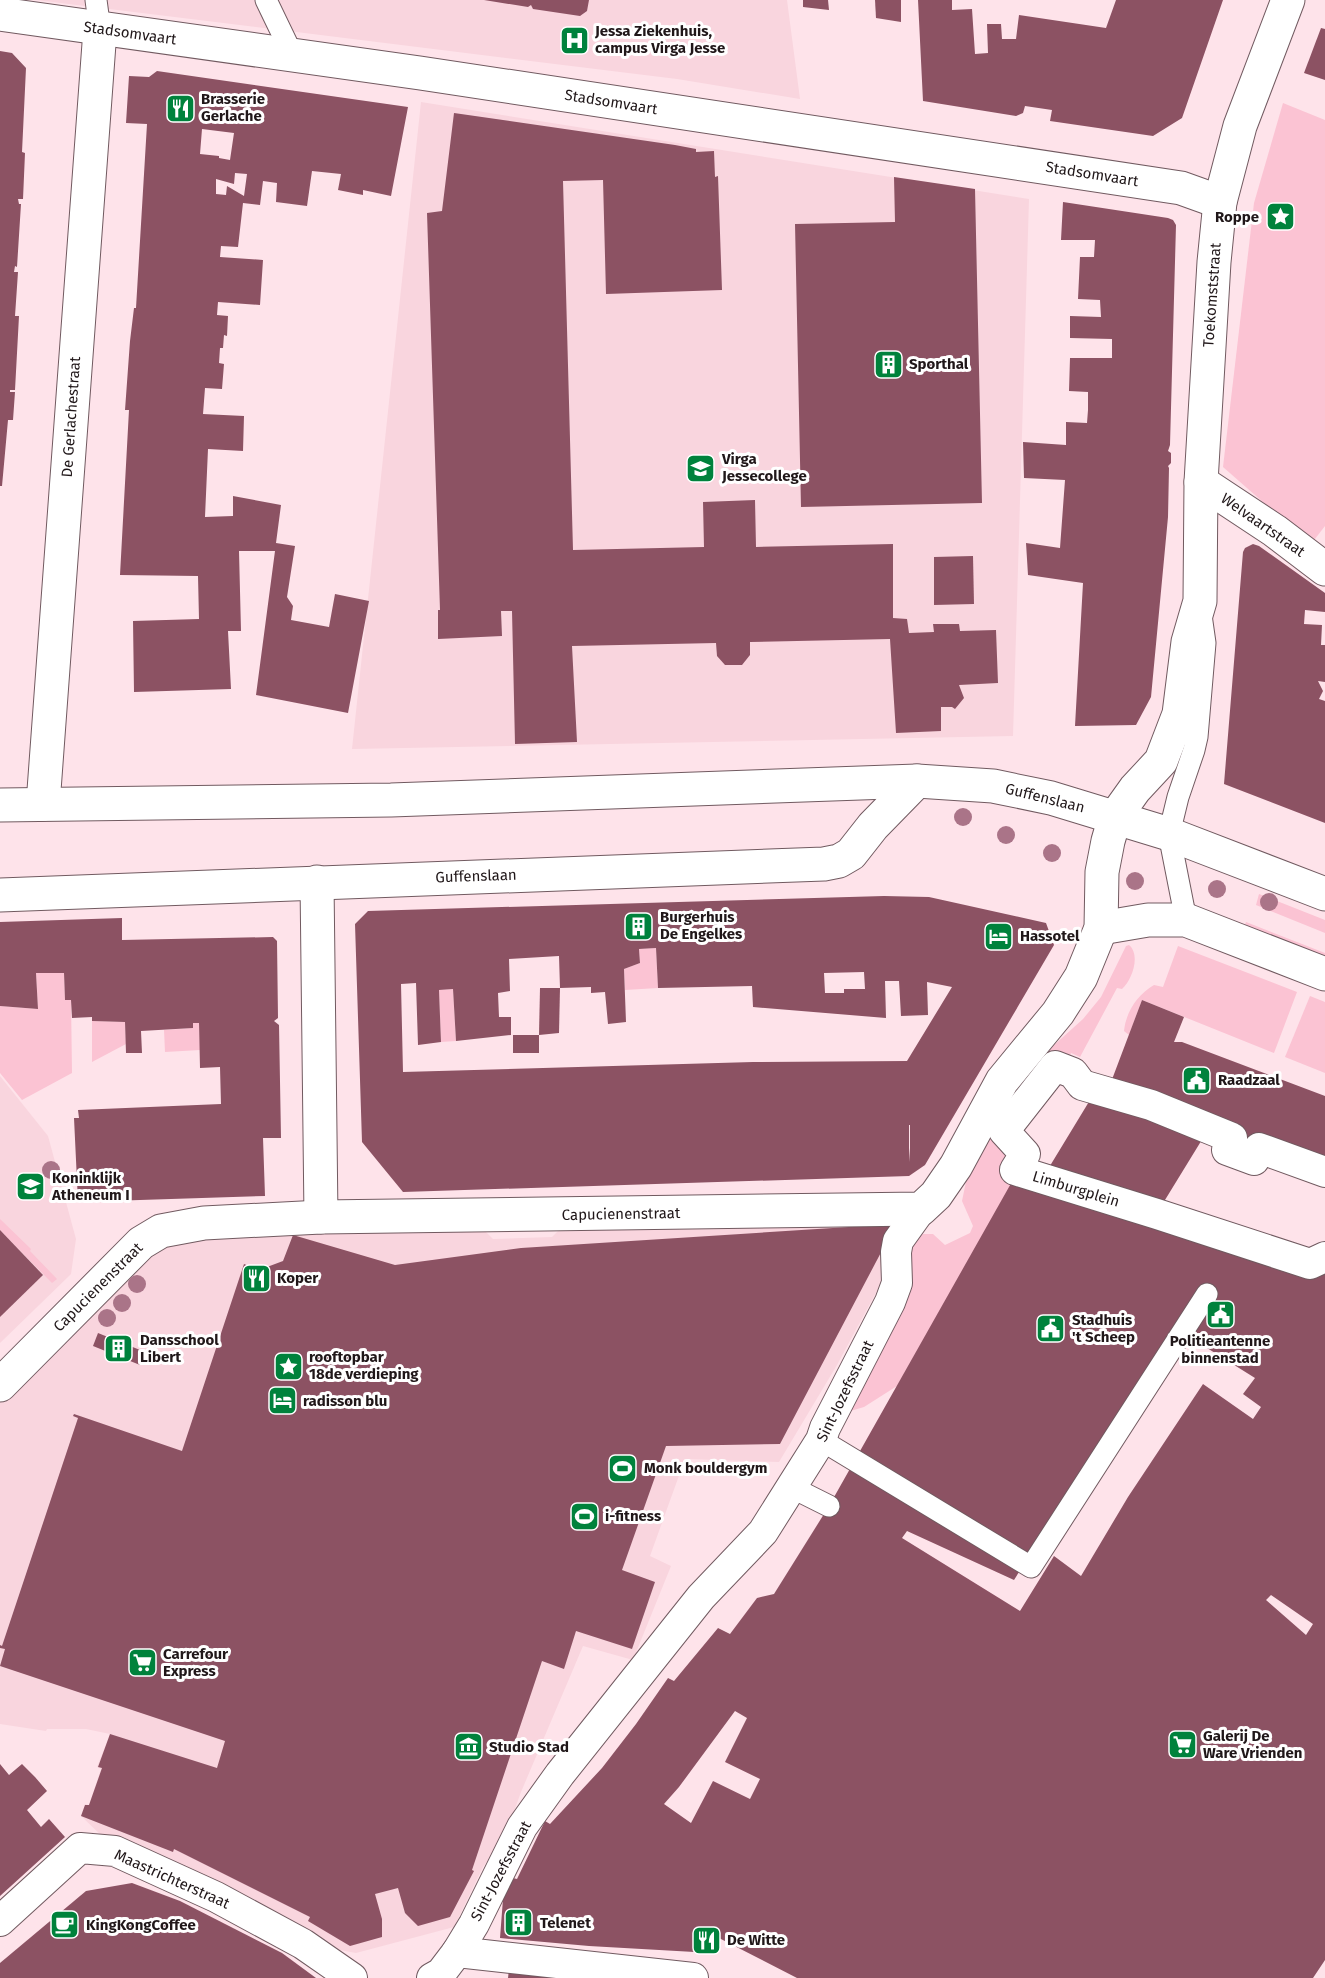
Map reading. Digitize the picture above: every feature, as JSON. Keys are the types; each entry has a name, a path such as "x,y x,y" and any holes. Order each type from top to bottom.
{"street":[{"name":"Toekomststraat","path":"1115,817 1135,789 1161,761 1179,714 1188,642 1200,601 1201,482 1214,262 1220,202 1239,126 1288,0"},
{"name":"Stadsomvaart","path":"0,14 98,15 293,56 1181,188 1220,202"},
{"name":"De Gerlachestraat","path":"43,804 98,15"},
{"name":"Welvaartstraat","path":"1201,482 1275,531 1325,569"},
{"name":"Guffenslaan","path":"0,895 824,864 839,861 851,854 873,826 917,781"},
{"name":"Guffenslaan","path":"0,805 391,800 917,781 993,786 1051,798 1170,834 1325,894"},
{"name":"Sint-Jozefsstraat","path":"457,1952 522,1827 560,1774 701,1597 763,1532 821,1440 890,1302 897,1282 898,1241 921,1209 936,1195 956,1166 1002,1081 1058,1013 1081,976 1101,928 1102,872 1115,817"},
{"path":"317,882 321,1217"},
{"path":"1101,928 1148,920 1186,920 1325,974"},
{"name":"Limburgplein","path":"1325,1172 1259,1148 1254,1160 1227,1150 1232,1138 1151,1105 1082,1085 1073,1073 1055,1066 1004,1131 1025,1154 1015,1170 1244,1238 1310,1264 1325,1257"},
{"name":"Capucienenstraat","path":"0,1385 141,1243 161,1231 204,1223 321,1217 921,1209"},
{"name":"Maastrichterstraat","path":"0,1921 80,1848 115,1851 216,1897 303,1944 352,1978"},
{"path":"432,1978 441,1973 457,1952 693,1978"}],"lane":[{"path":"266,0 293,56"},
{"name":"Toekomststraat","path":"1170,834 1178,796 1197,737 1205,643 1200,601"},
{"path":"1170,834 1186,920"},
{"path":"821,1440 1031,1567 1207,1294"},
{"path":"791,1487 829,1506"}],"shaded area":[{"name":"Jessa Ziekenhuis, campus Virga Jesse","path":"36,0 787,0 800,99 677,79"},
{"name":"Virga Jessecollege","path":"421,102 1029,199 1013,736 352,749"},
{"path":"1283,103 1325,120 1325,526 1311,544 1223,467 1254,203"},
{"path":"1259,894 1325,920 1325,933 1256,905"},
{"path":"1246,922 1325,953 1325,963 1243,930"},
{"path":"1129,945 1133,949 1135,961 1132,974 1122,989 1117,988 1080,1057 1071,1053 1064,1070 1004,1131 1019,1171 897,1386 864,1407 847,1412 915,1239 923,1234 933,1234 945,1245 970,1233 973,1226 962,1201 969,1167 1022,1074 1083,1019 1101,997 1126,946"},
{"path":"1178,946 1297,992 1274,1053 1142,1000 1129,1035 1124,1031 1127,1017 1138,999 1154,985 1163,987"},
{"path":"656,948 658,988 625,990 624,969 640,963 639,949"},
{"path":"36,973 64,973 65,1000 71,1000 72,1073 22,1100 0,1073 0,1006 38,1009"},
{"path":"453,989 456,1041 441,1042 439,990"},
{"path":"1310,996 1325,1002 1325,1073 1285,1057"},
{"path":"92,1021 125,1022 126,1044 92,1062"},
{"path":"193,1023 199,1023 200,1050 165,1052 164,1030 193,1028"},
{"name":"Koninklijk Atheneum I","path":"0,1076 48,1136 76,1239 71,1274 0,1343"},
{"path":"0,1219 31,1249 30,1251 57,1279 52,1283 0,1230"},
{"path":"884,1219 884,1271 880,1285 837,1365 779,1462 685,1459 650,1556 671,1566 633,1660 583,1646 521,1792 505,1836 483,1867 454,1927 356,1953 334,1949 282,1915 202,1874 104,1838 81,1816 85,1804 89,1805 101,1769 97,1767 110,1734 86,1729 47,1729 46,1731 0,1724 0,1396 143,1250 182,1233 485,1231 493,1239 552,1237 564,1225"}],"building":[{"path":"484,0 589,0 587,11 580,16 533,9 531,5 528,7"},
{"path":"803,0 828,0 829,10 803,7"},
{"path":"875,0 901,0 901,22 876,18"},
{"path":"918,0 952,0 952,10 972,9 975,54 988,53 987,24 1001,24 1002,39 1016,39 1019,15 1106,28 1116,0 1223,0 1182,118 1153,136 1050,121 1052,110 1025,106 1023,113 1016,116 923,101"},
{"path":"1321,28 1325,29 1325,80 1304,73"},
{"path":"0,51 12,53 26,68 22,152 25,153 23,199 18,199 21,204 17,267 15,266 14,272 18,272 15,316 19,316 15,390 10,390 10,392 15,392 13,420 8,420 2,486 0,486"},
{"path":"157,71 408,107 391,196 363,190 363,195 338,190 341,174 312,171 307,206 276,202 277,183 263,181 260,205 243,203 238,247 221,246 220,257 263,260 260,305 218,302 217,315 228,316 227,336 224,335 223,348 220,348 219,363 224,364 222,389 205,388 203,414 244,416 243,451 208,449 205,517 233,516 233,496 281,505 276,543 295,546 287,597 293,606 291,620 329,627 335,594 369,601 348,713 256,695 275,551 239,551 241,631 228,631 231,689 134,692 133,621 199,619 198,576 120,575 129,410 125,410 130,341 134,308 136,308 147,124 126,123 129,76 149,77","holes":["202,129 234,133 230,160 200,154","235,173 247,174 244,196 227,186 226,195 216,194 216,179 234,184"]},
{"path":"454,113 675,145 696,149 696,152 714,151 715,177 718,176 722,290 606,294 603,180 563,181 573,550 704,547 703,502 755,500 756,547 893,544 893,618 907,619 909,633 934,632 933,624 959,624 960,631 996,630 998,683 959,685 964,698 955,709 941,707 941,731 896,733 890,639 750,642 750,655 742,665 725,665 717,656 716,643 572,646 577,742 515,744 512,611 501,611 502,636 438,639 438,610 440,610 427,213 442,211"},
{"name":"Sporthal","path":"894,177 975,189 982,503 801,507 795,224 895,222"},
{"path":"1063,202 1168,218 1176,225 1168,451 1171,453 1171,463 1168,466 1168,517 1151,697 1136,725 1075,726 1083,583 1028,575 1026,543 1060,548 1065,480 1024,478 1023,442 1066,445 1066,422 1087,423 1088,410 1088,392 1069,391 1070,358 1112,358 1112,339 1070,338 1070,316 1101,317 1100,300 1078,299 1080,257 1094,257 1095,240 1061,240"},
{"path":"1253,544 1325,593 1325,612 1305,610 1304,624 1322,625 1321,645 1325,645 1325,682 1318,681 1323,691 1319,699 1325,701 1325,823 1224,784 1243,552 1245,548"},
{"path":"973,556 974,604 934,605 934,557"},
{"path":"884,896 929,897 1046,923 1054,945 925,1165 909,1176 403,1192 362,1142 355,924 368,911","holes":["656,948 658,988 752,986 753,1007 886,1018 885,981 899,981 901,1016 928,1015 927,982 952,987 907,1061 753,1062 403,1072 401,984 416,983 418,1045 441,1042 439,990 453,989 456,1041 511,1035 511,1017 499,1017 498,993 510,991 509,959 559,956 560,988 591,987 591,993 605,992 608,1024 626,1022 624,969 640,963 639,949","864,972 865,989 844,989 844,993 825,993 824,973","909,1125 910,1125 910,1162"]},
{"path":"122,918 122,940 273,937 277,941 278,1018 274,1021 279,1025 281,1138 263,1138 265,1196 78,1202 74,1118 79,1118 78,1110 221,1104 220,1067 200,1068 199,1023 193,1023 193,1028 141,1031 142,1053 126,1053 125,1022 92,1021 92,1017 72,1018 71,1000 65,1000 64,973 36,973 38,1009 0,1006 0,922"},
{"path":"540,988 560,988 559,1033 539,1035"},
{"name":"Raadzaal","path":"1142,1000 1184,1017 1174,1042 1182,1042 1325,1096 1325,1172 1105,1098"},
{"path":"513,1035 539,1035 539,1053 513,1053"},
{"path":"1104,1077 1203,1138 1157,1213 1325,1258 1325,1960 1313,1978 797,1978 717,1937 712,1953 500,1938 503,1899 513,1878 517,1879 545,1821 550,1824 602,1768 668,1678 674,1681 718,1628 730,1634 757,1598 774,1594 829,1506 1018,1171 1042,1179","holes":["1198,1288 1215,1299 1191,1338 1255,1378 1243,1394 1261,1407 1253,1419 1203,1384 1128,1497 1081,1576 1054,1556 1020,1611 902,1538 907,1531 1014,1580","1271,1595 1313,1624 1306,1635 1266,1600","735,1711 747,1718 725,1762 760,1779 750,1799 713,1781 691,1823 664,1804"]},
{"path":"896,1224 780,1444 666,1446 622,1570 655,1582 632,1649 576,1631 564,1669 542,1661 472,1870 474,1871 450,1917 418,1926 405,1913 398,1888 375,1894 382,1919 382,1937 350,1946 308,1921 310,1917 174,1849 173,1852 81,1816 85,1805 89,1805 102,1768 98,1767 110,1734 217,1768 225,1741 0,1666 5,1649 0,1648 0,1645 2,1646 78,1418 73,1416 74,1414 182,1451 244,1264 259,1270 283,1261 293,1235 395,1265 521,1248"},
{"path":"0,1230 43,1275 0,1317"},
{"name":"Dansschool Libert","path":"98,1333 145,1352 140,1365 93,1346"},
{"path":"0,1764 9,1775 22,1764 35,1777 47,1791 27,1810 41,1827 49,1819 65,1837 0,1896"},
{"path":"132,1883 180,1901 282,1953 316,1978 0,1978 0,1963 86,1891"},
{"path":"509,1969 574,1978 508,1978"}],"place":[{"name":"Jessa Ziekenhuis, campus Virga Jesse","path":"574,40"},
{"name":"Brasserie Gerlache","path":"180,108"},
{"name":"Roppe","path":"1280,217"},
{"name":"Sporthal","path":"888,364"},
{"name":"Virga Jessecollege","path":"701,468"},
{"name":"Burgerhuis De Engelkes","path":"639,926"},
{"name":"Hassotel","path":"999,936"},
{"name":"Raadzaal","path":"1197,1080"},
{"name":"Koninklijk Atheneum I","path":"31,1187"},
{"name":"Koper","path":"256,1278"},
{"name":"Politieantenne binnenstad","path":"1220,1314"},
{"name":"Stadhuis 't Scheep","path":"1051,1329"},
{"name":"Dansschool Libert","path":"119,1349"},
{"name":"rooftopbar 18de verdieping","path":"288,1366"},
{"name":"radisson blu","path":"282,1401"},
{"name":"Monk bouldergym","path":"623,1468"},
{"name":"i-fitness","path":"584,1516"},
{"name":"Carrefour Express","path":"142,1663"},
{"name":"Galerij De Ware Vrienden","path":"1182,1745"},
{"name":"Studio Stad","path":"468,1747"},
{"name":"Telenet","path":"519,1923"},
{"name":"KingKongCoffee","path":"65,1925"},
{"name":"De Witte","path":"706,1940"}]}
